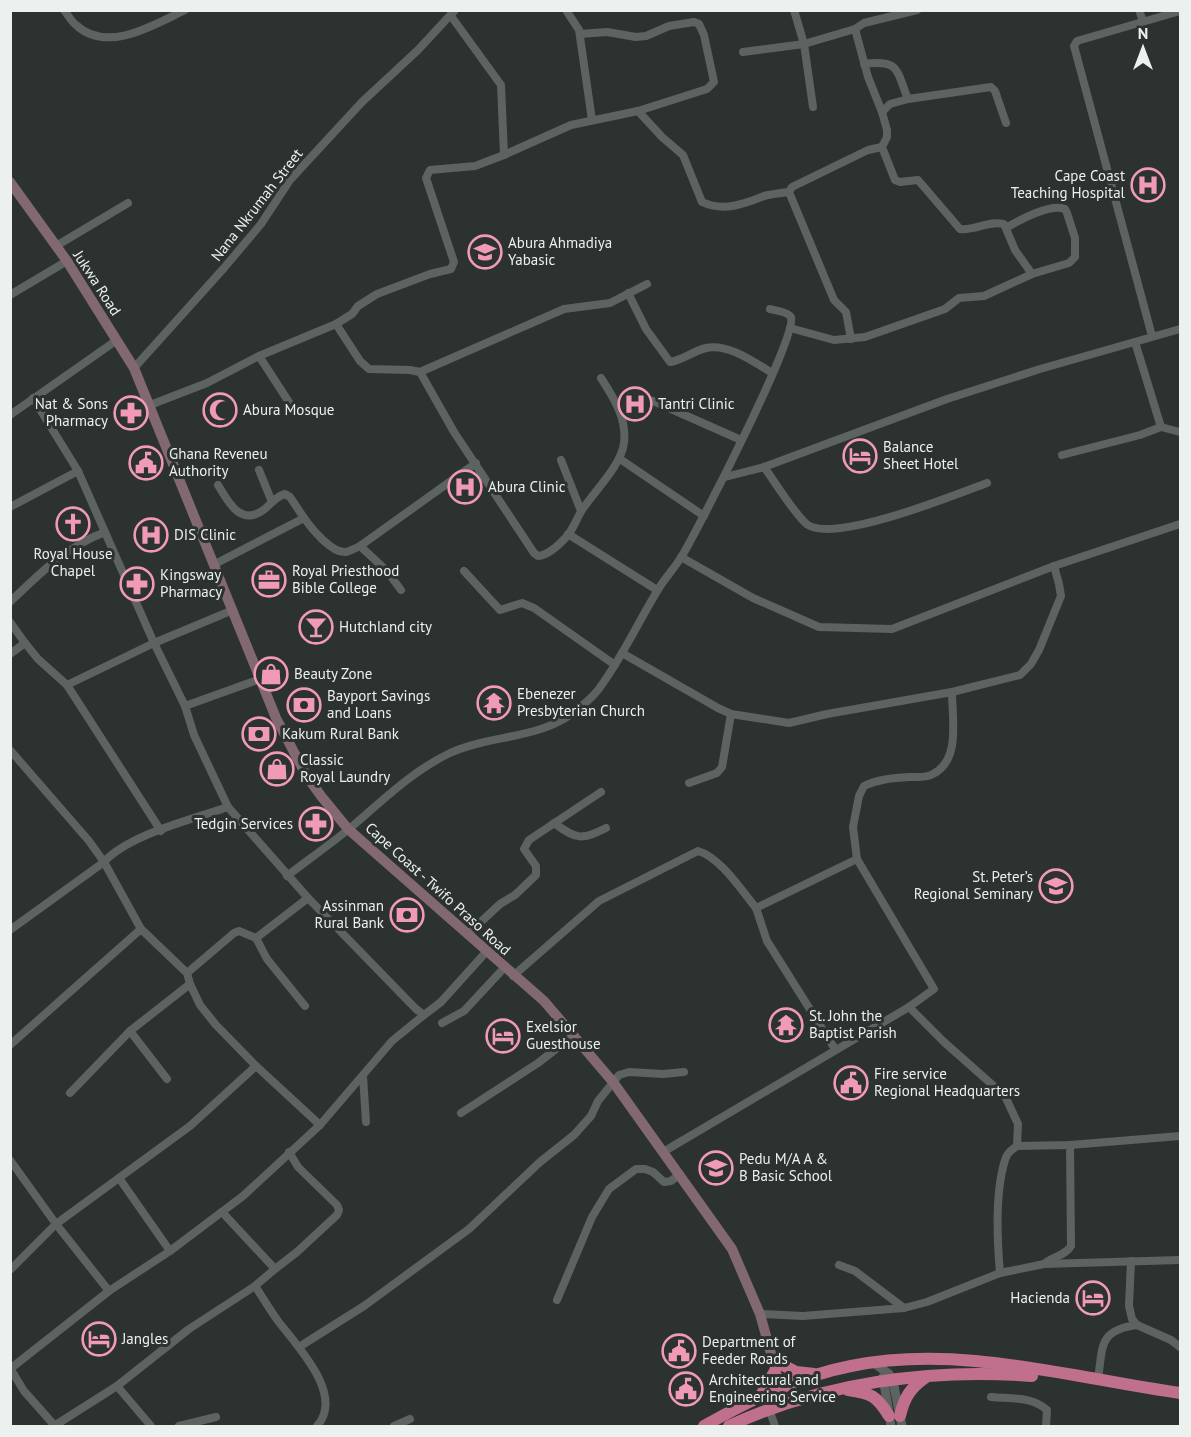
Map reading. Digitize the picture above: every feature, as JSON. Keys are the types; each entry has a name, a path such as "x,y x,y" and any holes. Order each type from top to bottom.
{"highway":[{"path":"729,1426 788,1403 844,1389 942,1359 989,1363 1180,1393"},
{"path":"760,1397 775,1362 796,1372 818,1374"},
{"path":"705,1426 760,1397 818,1374 874,1363 888,1374 990,1373 1107,1386 1119,1384"},
{"path":"896,1421 904,1399 911,1389 929,1375"},
{"path":"844,1389 871,1395 880,1401 896,1421"}],"main road":[{"name":"Jukwa Road","path":"10,182 67,261 117,340 134,368 150,405"},
{"name":"Cape Coast - Twifo Praso Road","path":"150,405 260,679 281,727 306,775 348,829 544,1001 613,1082 728,1242 760,1314 788,1403"}],"street":[{"path":"64,10 76,26 85,32 110,37 130,36 185,10"},
{"path":"566,10 580,34 592,120"},
{"path":"794,10 804,44 813,107"},
{"path":"743,52 804,44 855,29 884,15 917,10"},
{"path":"1139,10 1143,21"},
{"path":"1152,336 1074,49 1077,41 1180,11"},
{"path":"453,13 501,85 504,156"},
{"name":"Nana Nkrumah Street","path":"134,368 232,260 261,224 290,180 362,102 418,50 453,13"},
{"path":"150,405 207,383 259,356 336,324 377,294 430,274 451,269 454,262 426,178 430,170 475,166 504,156 571,125 638,111 707,89 713,85 714,77 704,35 699,24 690,22 669,26 646,36 636,37 607,32 580,34"},
{"path":"855,29 864,64 882,112 887,137 882,147 895,180 900,182 918,180 960,229 966,230 997,222 1004,224 1015,250 1032,274"},
{"path":"864,64 882,62 891,64 896,69 908,99"},
{"path":"882,112 890,104 908,99 991,87 995,91 1006,123"},
{"path":"638,111 662,137 683,155 702,202 707,205 732,206 789,192 792,187 868,150 882,147"},
{"path":"789,192 834,300 846,312 851,339"},
{"path":"56,246 128,203"},
{"path":"790,328 834,340 878,334 945,309 960,298 980,298 1032,274 1069,263 1075,258 1075,238 1065,209 1058,207 1027,216 1006,228"},
{"path":"10,295 67,261"},
{"path":"336,324 360,361 369,369 420,372 564,309 610,303 646,284"},
{"path":"628,294 646,329 670,362 713,347 730,351 772,373"},
{"path":"287,876 433,761 469,746 556,724 577,710 601,686 657,590 681,557 704,516 725,477 772,373 790,328 790,316 770,309"},
{"path":"725,477 764,466 947,399 1040,369 1180,329"},
{"path":"10,415 117,340"},
{"path":"1135,342 1161,427"},
{"path":"259,356 294,410"},
{"path":"420,372 454,432 534,553 543,556 568,534 581,511 620,459 624,443 621,417 615,400 601,378"},
{"path":"33,398 78,471 154,644 185,706 194,735 228,807 287,876 416,1009 424,1014"},
{"path":"653,401 741,440"},
{"path":"1062,455 1140,435 1161,427 1180,432"},
{"path":"620,459 704,516"},
{"path":"561,460 581,511"},
{"path":"218,486 232,507 243,515 255,515 283,494 288,495 304,519 332,548 339,552 346,552 360,546 476,464"},
{"path":"764,466 805,522 820,529 843,528 923,507 987,483"},
{"path":"259,470 272,502"},
{"path":"10,507 78,471"},
{"path":"215,564 304,519"},
{"path":"681,557 753,598 819,627 892,629 1054,566 1180,524"},
{"path":"10,602 53,562 77,544 105,532"},
{"path":"568,534 657,590"},
{"path":"360,546 387,571 401,590"},
{"path":"622,653 731,714 789,723 952,692 1020,675 1031,664 1040,650 1059,602 1060,590 1054,566"},
{"path":"464,571 500,610 522,603 534,608 615,665"},
{"path":"67,685 233,610"},
{"path":"10,622 38,658 67,685 161,831"},
{"path":"10,654 25,643"},
{"path":"185,706 260,679"},
{"path":"663,1152 909,1007 934,989 857,859 853,827 859,796 864,786 877,780 932,776 946,764 952,737 952,692"},
{"path":"689,783 717,773 722,767 731,714"},
{"path":"10,750 90,842 104,862 141,928 188,973 190,984 201,1005 216,1025 256,1066 320,1125"},
{"path":"468,934 500,904 515,895 531,880 537,870 525,853 525,846 529,840 601,792"},
{"path":"10,930 104,862 121,847 228,807"},
{"path":"554,823 573,836 582,837 588,837 606,828"},
{"path":"513,976 598,902 698,851 708,854 756,908 767,941 835,1049"},
{"path":"756,908 857,859"},
{"path":"256,938 308,898"},
{"path":"10,1045 141,928"},
{"path":"188,973 239,931 256,938 267,959 305,1006"},
{"path":"289,1152 298,1167 337,1205 339,1210 337,1215 255,1286 189,1329 117,1386 55,1426 24,1391 11,1368 109,1291 170,1251 243,1196 289,1152 320,1125 392,1041 441,1002 487,951"},
{"path":"442,1023 464,1011 504,968"},
{"path":"70,1093 130,1031 190,984"},
{"path":"909,1007 944,1042 1005,1096 1013,1108 1018,1124 1017,1146"},
{"path":"130,1031 168,1079"},
{"path":"461,1113 538,1063 574,1035"},
{"path":"10,1270 56,1224 190,1126 256,1066"},
{"path":"299,1347 364,1306 469,1229 540,1162 574,1136 591,1116 598,1101 619,1076 629,1072 663,1074 684,1072"},
{"path":"363,1076 366,1122"},
{"path":"1000,1273 999,1193 1005,1158 1010,1150 1017,1146 1070,1145 1180,1136"},
{"path":"1044,1264 1071,1246 1070,1145"},
{"path":"10,1160 56,1224 109,1291"},
{"path":"557,1300 592,1217 609,1189 636,1169 645,1168 663,1182 680,1174"},
{"path":"118,1178 170,1251"},
{"path":"222,1212 275,1269"},
{"path":"760,1314 803,1316 904,1308 927,1302 1000,1273 1044,1264 1180,1260"},
{"path":"1131,1261 1128,1306 1132,1318 1137,1325 1171,1340 1180,1347"},
{"path":"839,1265 855,1271 904,1308"},
{"path":"255,1286 276,1319 312,1365 324,1396 324,1419 317,1426"},
{"path":"1098,1379 1107,1335 1125,1327 1137,1325"},
{"path":"888,1374 896,1421"},
{"path":"117,1386 151,1426"},
{"path":"991,1396 1016,1398 1041,1405 1047,1410 1046,1426"},
{"path":"769,1409 775,1426"},
{"path":"179,1426 216,1418"},
{"path":"394,1426 410,1419"}],"place":[{"name":"Cape Coast Teaching Hospital","path":"1148,185"},
{"name":"Abura Ahmadiya Yabasic","path":"485,252"},
{"name":"Tantri Clinic","path":"635,404"},
{"name":"Abura Mosque","path":"220,410"},
{"name":"Nat & Sons Pharmacy","path":"131,413"},
{"name":"Balance Sheet Hotel","path":"860,456"},
{"name":"Ghana Reveneu Authority","path":"146,463"},
{"name":"Abura Clinic","path":"465,487"},
{"name":"Royal House Chapel","path":"73,524"},
{"name":"DIS Clinic","path":"151,535"},
{"name":"Royal Priesthood Bible College","path":"269,580"},
{"name":"Kingsway Pharmacy","path":"137,584"},
{"name":"Hutchland city","path":"316,627"},
{"name":"Beauty Zone","path":"271,674"},
{"name":"Ebenezer Presbyterian Church","path":"494,703"},
{"name":"Bayport Savings and Loans","path":"304,705"},
{"name":"Kakum Rural Bank","path":"259,734"},
{"name":"Classic Royal Laundry","path":"277,769"},
{"name":"Tedgin Services","path":"316,824"},
{"name":"St. Peter’s Regional Seminary","path":"1056,886"},
{"name":"Assinman Rural Bank","path":"407,915"},
{"name":"St. John the Baptist Parish","path":"786,1025"},
{"name":"Exelsior Guesthouse","path":"503,1036"},
{"name":"Fire service Regional Headquarters","path":"851,1083"},
{"name":"Pedu M/A A & B Basic School","path":"716,1168"},
{"name":"Hacienda","path":"1093,1298"},
{"name":"Jangles","path":"99,1339"},
{"name":"Department of Feeder Roads","path":"679,1351"},
{"name":"Architectural and Engineering Service","path":"686,1389"}]}
